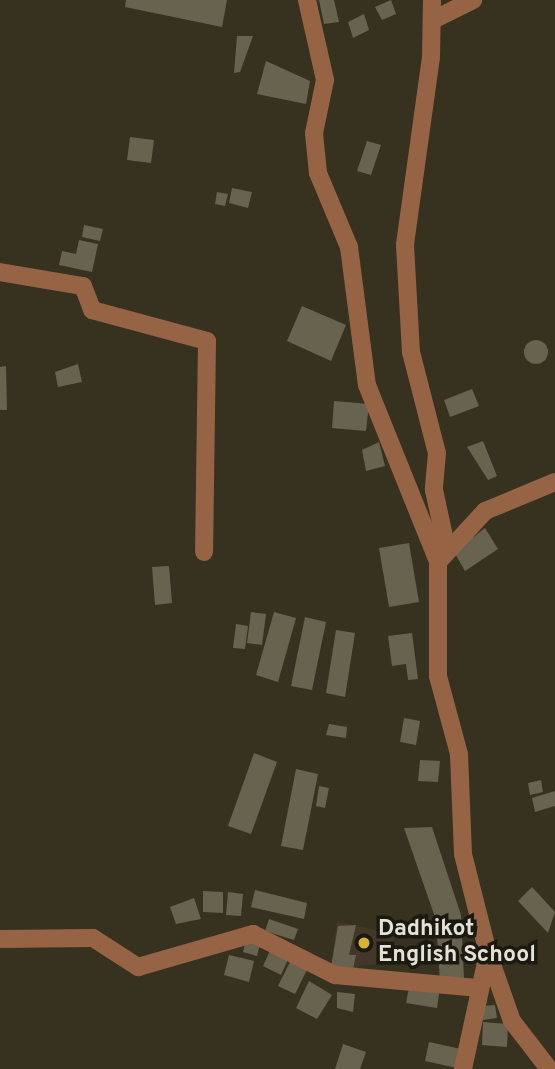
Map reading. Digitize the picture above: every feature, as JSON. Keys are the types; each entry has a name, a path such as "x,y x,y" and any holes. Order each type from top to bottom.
{"street":[{"path":"307,0 325,80 314,132 318,173 349,247 367,385 442,556"},
{"path":"432,0 433,20 405,245 411,352 437,453 434,490 442,556 438,676 459,754 463,854 488,953 512,1021 549,1069"},
{"path":"433,20 473,0"},
{"path":"0,272 83,286 92,310 207,341 204,552"},
{"path":"442,556 485,511 555,481"},
{"path":"0,939 93,938 138,967 253,934 335,975 479,988"},
{"path":"463,1069 488,953"}],"shaded area":[{"name":"Dadhikot English School","path":"337,922 395,934 392,951 379,952 376,964 359,966 358,973 330,971"}],"building":[{"path":"126,0 227,0 222,27 125,7"},
{"path":"319,0 334,0 339,22 324,24"},
{"path":"391,0 396,14 382,20 375,7"},
{"path":"364,14 369,30 353,38 348,22"},
{"path":"237,36 253,36 240,72 234,73"},
{"path":"266,61 310,81 306,104 257,94"},
{"path":"130,137 154,140 151,163 127,160"},
{"path":"367,141 381,145 371,175 357,171"},
{"path":"232,188 252,192 248,208 229,203"},
{"path":"217,192 228,194 225,206 215,204"},
{"path":"84,225 103,229 100,241 82,237"},
{"path":"79,240 98,244 92,272 59,265 62,251 76,254"},
{"path":"302,306 346,325 331,361 287,341"},
{"path":"536,340 544,344 548,352 544,360 536,364 528,360 524,352 528,344"},
{"path":"78,364 82,382 58,387 55,372"},
{"path":"6,366 7,410 0,410 0,367"},
{"path":"472,389 479,406 450,417 444,400"},
{"path":"334,401 369,404 366,431 332,428"},
{"path":"483,441 497,476 488,480 467,447"},
{"path":"379,442 385,466 366,471 362,450"},
{"path":"485,528 498,549 465,571 454,552"},
{"path":"409,543 419,602 389,607 379,548"},
{"path":"169,566 172,603 155,605 152,567"},
{"path":"251,612 266,614 262,645 247,643"},
{"path":"274,612 296,618 278,682 256,675"},
{"path":"305,617 326,622 312,690 291,686"},
{"path":"236,624 248,626 245,649 233,648"},
{"path":"336,630 355,633 345,697 326,693"},
{"path":"412,633 418,679 408,680 406,664 392,666 388,636"},
{"path":"404,718 420,721 416,745 400,742"},
{"path":"329,724 347,727 346,738 326,735"},
{"path":"254,753 277,762 251,834 228,826"},
{"path":"420,760 440,761 438,782 418,781"},
{"path":"296,769 318,774 303,850 281,846"},
{"path":"541,780 543,792 530,795 528,783"},
{"path":"319,786 329,788 325,808 316,806"},
{"path":"555,791 555,806 535,812 532,798"},
{"path":"432,827 461,915 464,979 440,983 436,920 404,828"},
{"path":"532,887 555,912 548,933 518,901"},
{"path":"255,890 307,903 304,919 251,907"},
{"path":"203,891 223,892 223,913 203,912"},
{"path":"228,892 243,894 241,916 226,915"},
{"path":"194,898 201,919 176,924 170,907"},
{"path":"269,919 298,929 294,940 265,931"},
{"path":"356,925 349,955 356,955 353,969 331,967 338,926"},
{"path":"247,936 261,940 257,956 243,952"},
{"path":"273,944 291,953 281,975 263,966"},
{"path":"229,955 254,961 249,982 224,975"},
{"path":"291,960 308,968 295,994 278,986"},
{"path":"309,981 332,995 317,1019 296,1008"},
{"path":"410,982 440,987 437,1008 406,1003"},
{"path":"337,992 355,994 353,1012 337,1008"},
{"path":"495,1005 497,1018 483,1020 482,1006"},
{"path":"483,1022 508,1024 507,1047 482,1045"},
{"path":"429,1042 461,1049 457,1068 425,1061"},
{"path":"343,1044 366,1052 360,1069 335,1069"}],"place":[{"name":"Dadhikot English School","path":"364,943"}]}
